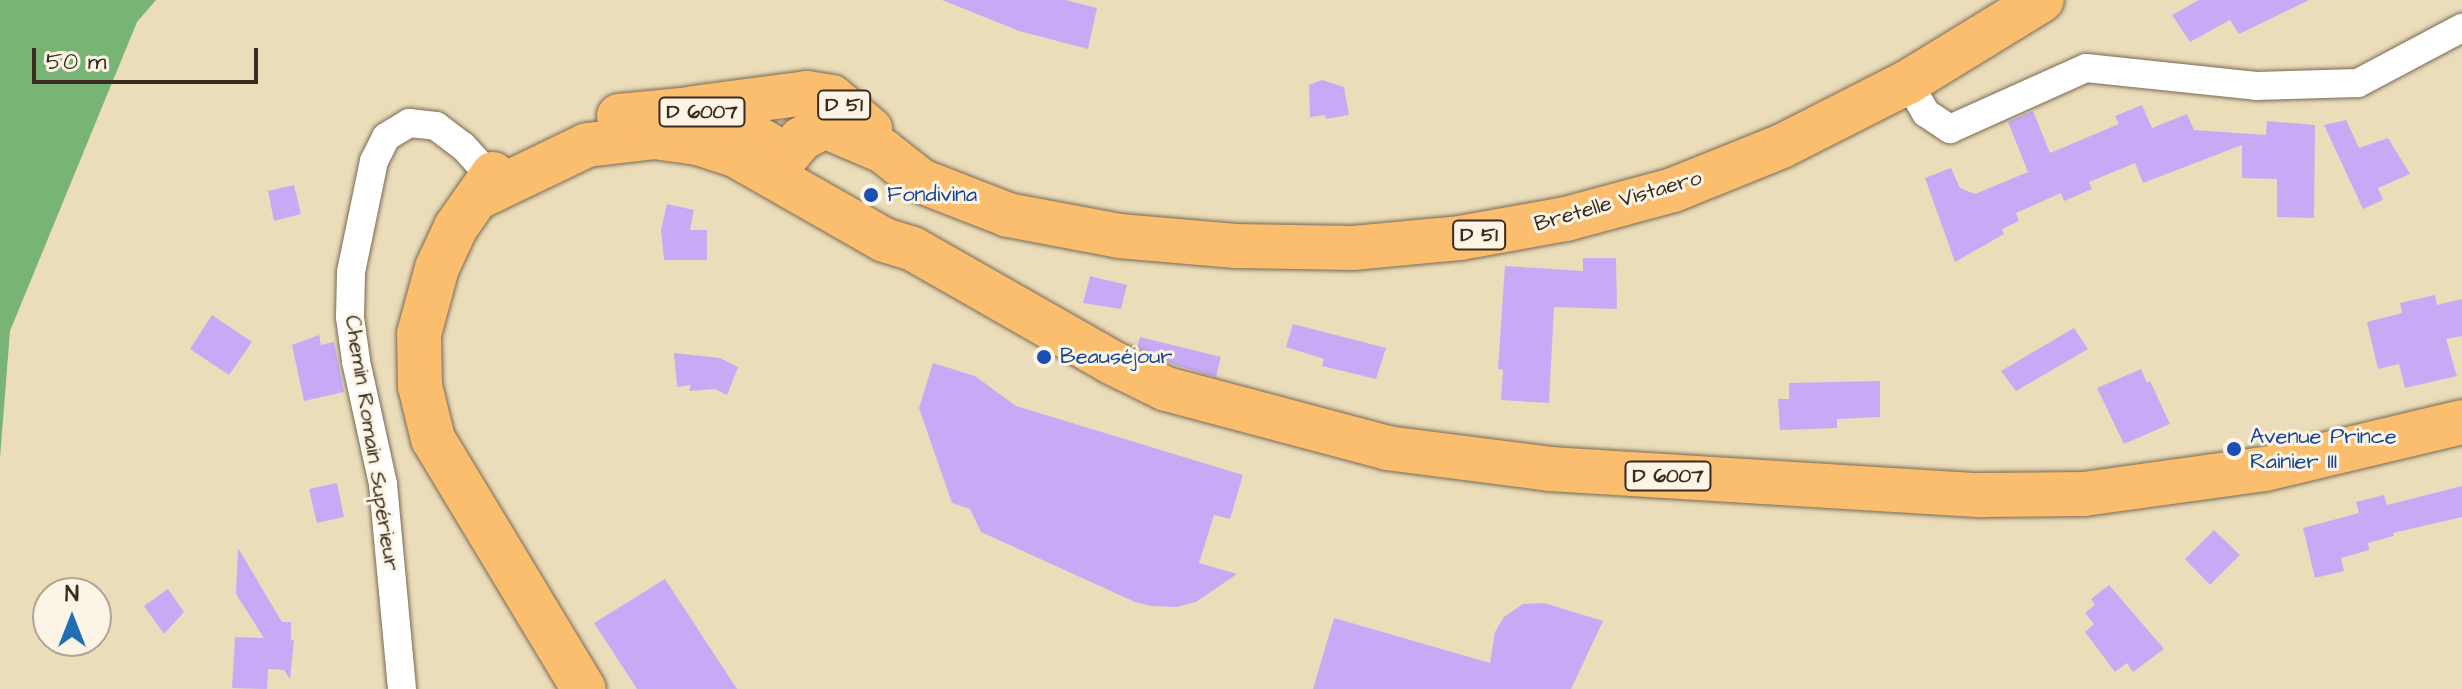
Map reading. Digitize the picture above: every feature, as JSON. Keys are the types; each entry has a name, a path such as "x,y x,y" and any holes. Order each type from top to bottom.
{"main road":[{"name":"Bretelle Vistaero","path":"764,153 801,139 824,126 883,151 921,181 1008,215 1119,236 1236,246 1353,248 1460,238 1566,219 1673,190 1782,146 1908,82 2042,0"},
{"name":"Bretelle Vistaero","path":"690,109 784,94 832,97 868,125 883,151"},
{"name":"D 51","path":"764,153 784,94"},
{"name":"D 6007","path":"584,689 433,439 420,386 419,334 437,268 456,227 521,151 596,121 634,113 690,109 723,118 764,153 891,225 913,249 1102,357 1166,389 1387,448 1550,469 1981,495 2084,494 2265,469 2462,422"},
{"name":"D 6007","path":"489,187 587,145 654,137 698,143 735,155 764,153"}],"street":[{"path":"1908,82 1926,113 1950,129 2086,68 2256,86 2358,83 2462,28"},
{"name":"Chemin Romain Supérieur","path":"402,689 383,484 356,361 350,317 351,272 374,161 386,137 409,123 436,126 463,146 489,187"}],"green space":[{"path":"0,0 156,0 137,22 10,331 0,458"}],"building":[{"path":"942,0 1066,0 1097,8 1088,49 1019,31"},
{"path":"2199,0 2309,0 2239,34 2230,20 2190,42 2172,15"},
{"path":"1322,80 1344,87 1349,115 1326,119 1325,115 1310,117 1309,85"},
{"path":"2142,105 2152,128 2187,114 2194,130 2266,135 2267,121 2315,125 2314,218 2277,217 2277,179 2242,178 2242,145 2143,183 2135,163 2089,182 2092,189 2064,201 2061,193 2016,213 2019,221 2002,229 2004,234 1955,262 1925,178 1951,168 1960,188 1975,194 2028,172 2008,122 2033,111 2050,153 2119,124 2115,116"},
{"path":"2346,120 2359,148 2388,138 2410,174 2378,188 2383,200 2363,209 2324,125"},
{"path":"294,185 301,214 274,221 268,191"},
{"path":"667,204 694,210 690,230 707,230 707,260 664,260 661,230"},
{"path":"1583,258 1616,258 1617,309 1554,307 1549,403 1501,400 1503,370 1498,369 1505,266 1583,271"},
{"path":"1090,276 1127,285 1121,309 1083,303"},
{"path":"2435,295 2437,305 2462,299 2462,336 2446,339 2457,376 2405,388 2399,364 2378,369 2367,322 2402,313 2400,303"},
{"path":"212,315 252,342 229,375 190,349"},
{"path":"1293,324 1386,348 1376,379 1322,366 1324,359 1286,347"},
{"path":"2074,328 2088,349 2016,391 2001,371"},
{"path":"319,335 321,345 334,342 344,392 304,401 292,345"},
{"path":"1140,337 1221,357 1216,377 1175,365 1137,347"},
{"path":"674,353 720,358 738,367 727,395 715,389 689,391 691,385 677,387"},
{"path":"933,363 975,376 1016,406 1243,475 1230,519 1214,515 1199,563 1237,574 1196,602 1177,607 1151,606 1135,602 981,532 970,509 952,503 919,408"},
{"path":"2141,369 2170,424 2124,444 2097,388"},
{"path":"1880,381 1880,417 1837,419 1837,428 1780,430 1778,399 1789,399 1789,383"},
{"path":"337,483 344,517 317,523 309,489"},
{"path":"2462,486 2462,517 2393,533 2394,536 2368,543 2369,550 2341,558 2344,571 2315,578 2303,528 2359,513 2356,502 2384,495 2387,505"},
{"path":"2214,530 2240,555 2210,585 2185,559"},
{"path":"238,548 282,622 291,622 291,640 294,640 290,679 284,670 268,669 267,689 232,688 235,637 264,638 236,594"},
{"path":"665,579 737,689 637,689 594,623"},
{"path":"2109,585 2164,649 2133,672 2127,663 2115,672 2085,632 2094,624 2085,613 2095,605 2091,599"},
{"path":"168,589 184,612 164,634 144,606"},
{"path":"1544,603 1603,621 1571,689 1313,689 1334,618 1490,663 1495,632 1504,617 1523,604"}],"place":[{"name":"Fondivina","path":"871,195"},
{"name":"Beauséjour","path":"1044,357"},
{"name":"Avenue Prince Rainier III","path":"2234,449"}]}
